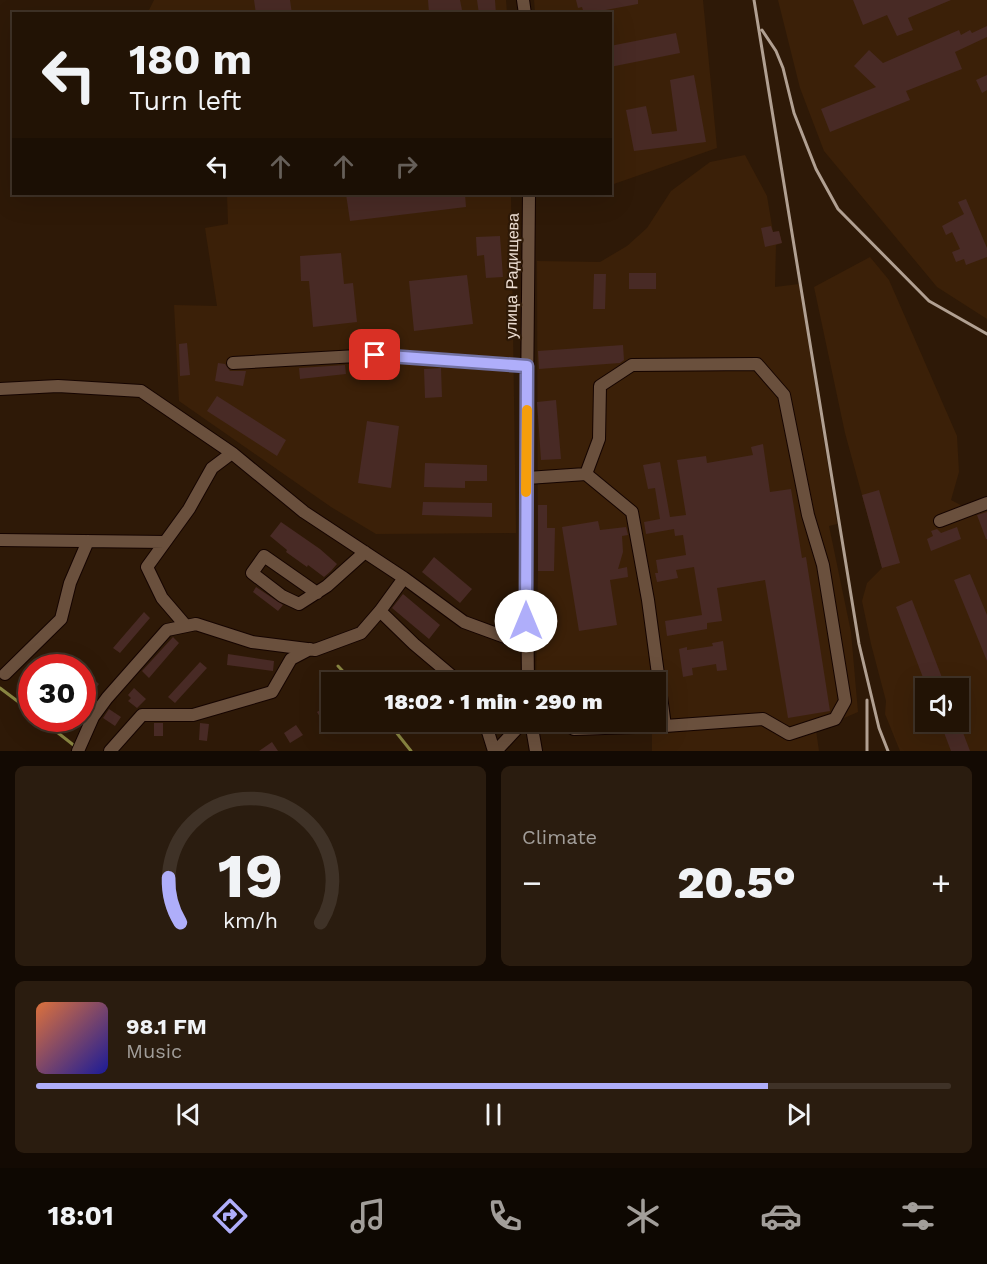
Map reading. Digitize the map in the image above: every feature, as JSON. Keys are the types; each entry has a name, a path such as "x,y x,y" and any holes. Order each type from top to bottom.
{"street":[{"name":"улица Радищева","path":"527,672 526,478 529,195"},
{"path":"234,363 375,355 527,366"},
{"path":"586,474 599,439 600,386 632,365 757,364 784,395 808,515 824,565 845,701 835,719 789,734 763,719 666,726"},
{"path":"0,389 58,386 141,391 232,453 304,512 404,578 464,622 526,645"},
{"path":"186,626 162,598 147,567 189,510 212,468 232,453"},
{"path":"526,478 586,474 632,512 648,600 658,672"},
{"path":"940,521 987,503"},
{"path":"0,540 165,542"},
{"path":"5,674 61,619 70,583 88,541"},
{"path":"317,593 264,556 252,573 282,596 299,604 317,593 327,586 365,552"},
{"path":"78,751 93,717 167,630 196,624 252,642 315,650 361,633 404,578"},
{"path":"380,611 447,672"},
{"path":"110,751 142,715 194,716 272,692 291,659 310,649"},
{"path":"488,732 495,751 513,732"},
{"path":"533,732 536,751"}],"shaded area":[{"path":"154,0 506,0 507,12 148,12"},
{"path":"534,0 703,0 717,148 612,185 612,12 535,12"},
{"path":"778,0 987,0 987,319 937,287 824,151 800,88"},
{"path":"745,155 767,196 773,232 779,231 782,243 776,245 775,287 799,284 837,524 829,526 851,632 858,712 816,730 819,751 652,751 652,732 666,732 666,672 536,672 537,261 600,262 627,246 647,228 671,191 710,162"},
{"path":"227,195 511,195 516,533 376,534 331,507 179,401 174,305 217,306 205,228 228,224"},
{"path":"870,257 889,280 957,436 959,472 951,500 976,513 987,509 987,751 900,751 885,714 886,701 862,601 867,583 882,568 845,433 814,287"}],"building":[{"path":"254,0 290,0 292,12 256,12"},
{"path":"428,0 460,0 462,10 429,12"},
{"path":"477,0 495,0 496,12 479,12"},
{"path":"576,0 638,0 638,4 595,12 583,12 582,7 578,8"},
{"path":"853,0 951,0 908,18 913,30 897,36 887,15 863,25"},
{"path":"987,26 987,37 955,52 962,69 906,91 910,100 830,132 821,109 876,87 854,66 869,50 883,63 959,30 961,35"},
{"path":"676,33 680,53 612,67 612,46"},
{"path":"694,75 706,142 634,151 626,110 646,106 652,134 677,131 670,80"},
{"path":"987,75 987,90 982,93 976,80"},
{"path":"346,195 465,195 466,207 350,221"},
{"path":"966,199 987,248 987,257 966,265 964,259 956,262 952,252 960,249 952,232 946,235 942,226 964,214 958,202"},
{"path":"771,226 773,232 779,231 782,243 765,247 761,228"},
{"path":"500,236 503,277 486,278 484,255 477,256 476,237"},
{"path":"341,253 344,284 353,283 357,322 313,327 309,281 301,281 300,256"},
{"path":"629,273 656,273 656,289 629,289"},
{"path":"594,274 606,274 605,309 593,309"},
{"path":"467,275 473,324 414,331 409,281"},
{"path":"187,343 190,375 180,376 179,344"},
{"path":"623,345 624,360 620,363 539,369 538,351"},
{"path":"218,363 225,364 230,371 246,371 243,386 215,381"},
{"path":"345,365 346,374 300,379 299,368"},
{"path":"441,368 442,397 425,398 424,369"},
{"path":"217,396 286,440 277,456 207,411"},
{"path":"556,400 561,459 541,460 537,402"},
{"path":"367,421 399,426 391,488 358,483"},
{"path":"763,444 770,492 791,489 802,558 806,557 830,711 788,718 765,580 717,588 722,621 707,623 707,629 667,636 665,621 702,615 694,567 676,570 678,578 657,582 656,560 686,555 683,535 675,536 674,529 646,534 644,522 660,519 655,488 648,489 643,465 660,462 670,517 686,515 677,460 706,456 707,463 753,455 751,447"},
{"path":"425,463 487,465 487,481 465,481 465,488 424,487"},
{"path":"879,490 900,563 882,568 862,495"},
{"path":"423,502 492,503 492,517 422,515"},
{"path":"538,505 547,505 547,528 555,528 554,571 538,571"},
{"path":"987,512 987,539 986,539 977,515"},
{"path":"598,521 600,530 626,527 628,535 622,536 623,552 618,569 627,567 628,577 610,580 617,625 579,631 562,527"},
{"path":"281,522 320,549 337,564 331,571 324,577 286,552 287,550 270,536"},
{"path":"957,527 961,539 931,551 927,539 933,536 931,531 937,529 941,533"},
{"path":"434,557 472,589 460,603 422,572"},
{"path":"970,574 987,615 987,661 954,580"},
{"path":"256,587 283,605 278,611 253,592"},
{"path":"403,594 440,625 429,639 392,608"},
{"path":"912,600 942,678 923,678 896,607"},
{"path":"144,612 150,618 120,653 113,648"},
{"path":"173,637 179,643 149,678 142,671"},
{"path":"723,641 727,670 717,671 716,664 692,668 693,675 683,677 679,649 713,646 712,643"},
{"path":"228,654 274,661 273,671 227,665"},
{"path":"200,662 207,668 175,703 168,697"},
{"path":"134,688 146,699 137,708 128,701 131,698 128,695"},
{"path":"109,709 121,717 115,726 103,718"},
{"path":"154,723 163,723 163,736 154,736"},
{"path":"200,723 209,724 207,741 199,740"},
{"path":"296,725 303,735 290,743 284,733"},
{"path":"944,732 963,732 970,751 951,751"},
{"path":"272,742 278,751 259,751"}],"waterway":[{"path":"338,666 344,672"},
{"path":"0,688 18,702"},
{"path":"57,732 76,747"},
{"path":"396,732 411,751"}],"railway":[{"path":"754,0 859,644 879,728 888,751"},
{"path":"762,30 776,51 783,68 794,113 816,169 838,209 929,301 987,334"},
{"path":"867,700 867,751"}],"slow traffic":[{"path":"526,492 527,410"}],"route":[{"path":"375,355 527,366 526,621"}]}
